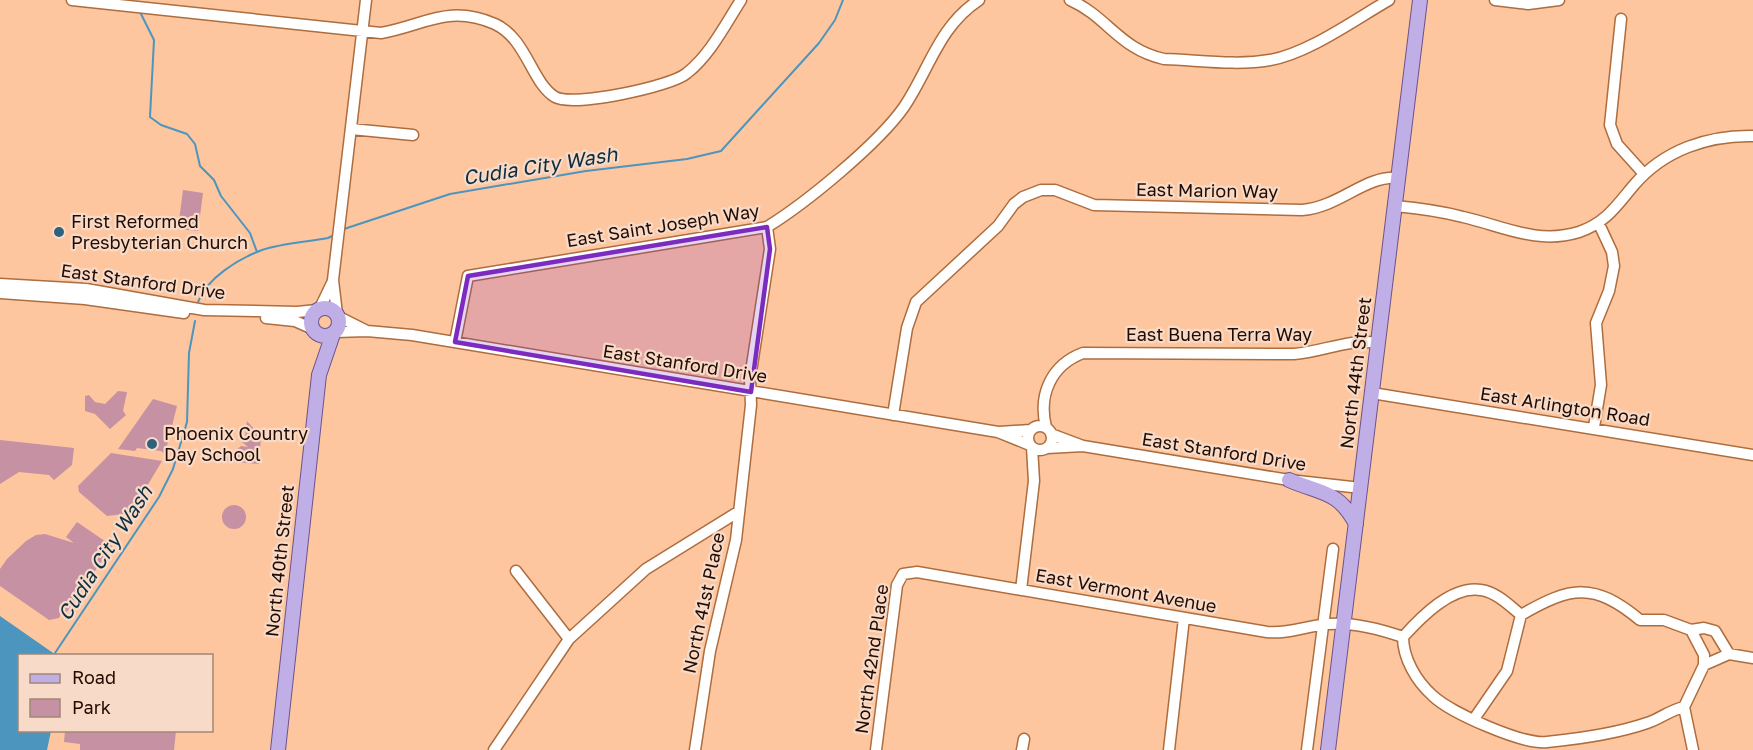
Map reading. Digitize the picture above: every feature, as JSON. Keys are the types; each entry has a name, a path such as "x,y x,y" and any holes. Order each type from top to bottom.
{"main road":[{"name":"North 44th Street","path":"1328,750 1420,0"},
{"path":"327,308 338,315 339,325 334,333 324,336 315,331 312,316 318,309 327,308"},
{"name":"North 40th Street","path":"278,750 319,375 315,331"},
{"name":"North 40th Street","path":"319,375 334,333"},
{"path":"1289,480 1338,499 1348,509 1356,524"}],"street":[{"path":"72,0 155,4 381,33 401,30 434,16 454,15 495,24 509,33 554,96 565,101 656,86 686,75 710,48 741,0"},
{"path":"338,315 333,280 366,0"},
{"name":"East Saint Joseph Way","path":"455,342 468,276 767,227 804,201 890,125 904,106 947,29 963,11 979,0"},
{"path":"1070,0 1090,11 1126,43 1150,56 1164,59 1247,62 1270,60 1297,52 1389,0"},
{"path":"1495,0 1546,4 1559,0"},
{"path":"1622,19 1610,126 1617,144 1644,174"},
{"path":"351,129 413,135"},
{"path":"1395,206 1466,217 1517,234 1552,237 1578,232 1599,224 1644,174 1688,146 1733,136 1753,136"},
{"name":"East Marion Way","path":"894,415 907,328 916,302 998,226 1014,204 1041,190 1064,193 1094,205 1310,209 1327,206 1380,177 1398,178"},
{"path":"1594,427 1601,385 1596,323 1609,291 1614,266 1612,252 1599,224"},
{"name":"North 41st Place","path":"695,750 698,717 710,651 733,556 751,392 750,378 770,249 767,227"},
{"path":"318,309 333,280"},
{"name":"East Stanford Drive","path":"0,284 86,289 204,310 297,312 318,309"},
{"name":"East Stanford Drive","path":"0,293 85,299 204,315 284,319 315,331"},
{"name":"East Stanford Drive","path":"338,315 367,331"},
{"name":"East Stanford Drive","path":"334,333 367,331 455,342 998,432 1031,446 1046,448 1083,446 1289,480 1360,488"},
{"name":"East Buena Terra Way","path":"1044,400 1050,379 1061,365 1074,356 1093,351 1294,354 1322,351 1355,341 1378,342"},
{"name":"East Arlington Road","path":"1372,393 1594,427 1753,455"},
{"path":"1021,590 1034,481 1031,446 1027,437 1044,400"},
{"path":"1034,481 1046,448 1051,442 1044,400"},
{"name":"East Stanford Drive","path":"998,432 1032,428 1049,431 1083,446"},
{"path":"494,750 569,639 646,569 738,512"},
{"path":"1307,750 1333,549"},
{"path":"516,571 569,639"},
{"name":"East Vermont Avenue","path":"903,574 917,572 1283,633 1323,626 1344,626 1368,628 1403,637"},
{"name":"North 42nd Place","path":"876,750 897,585 903,574"},
{"path":"1521,615 1500,598 1482,590 1465,591 1432,609 1403,637 1403,654 1433,697 1514,737 1545,743 1649,723 1670,710 1684,707"},
{"path":"1474,719 1507,670 1521,615 1553,596 1579,592 1600,595 1618,602 1640,620 1664,620 1691,630 1704,628 1715,631 1729,654"},
{"path":"1169,750 1184,618"},
{"path":"1691,630 1704,655 1704,665 1684,707 1693,750"},
{"path":"1704,665 1729,654 1753,658"}],"highlighted area":[{"path":"767,227 770,249 751,392 455,342 468,276"}],"green space":[{"path":"183,190 203,193 198,231 178,229"},
{"path":"118,391 127,392 123,411 126,415 110,429 95,414 85,411 85,396 89,395 95,402 105,404"},
{"path":"153,399 177,406 165,454 161,451 137,448 135,451 118,449"},
{"path":"247,421 261,437 260,449 255,452 260,458 259,464 223,461 241,446 248,447 242,442"},
{"path":"0,440 74,448 72,465 54,480 49,475 19,472 0,484"},
{"path":"111,453 162,461 131,513 107,516 79,492 78,486"},
{"path":"234,505 242,509 246,517 242,525 234,529 226,525 222,517 226,509"},
{"path":"77,522 112,546 66,613 62,612 59,618 49,620 0,586 0,569 26,541 36,535 45,534 74,543 66,537"},
{"path":"65,732 176,732 174,750 80,750 80,744 64,742"}],"water":[{"path":"0,616 55,654 18,654 18,732 51,732 47,750 0,750"}],"waterway":[{"name":"Cudia City Wash","path":"344,229 450,194 586,171 687,159 721,151 819,43 835,20 843,0"},
{"path":"139,10 154,40 150,117 161,125 187,134 195,144 200,166 214,180 221,196 250,233 257,252"},
{"name":"Cudia City Wash","path":"198,302 202,293 216,277 243,259 262,250 334,235"},
{"name":"Cudia City Wash","path":"54,654 159,497 173,469 187,422 189,353 195,321"}],"place":[{"name":"First Reformed Presbyterian Church","path":"59,232"},
{"name":"Phoenix Country Day School","path":"152,444"}]}
